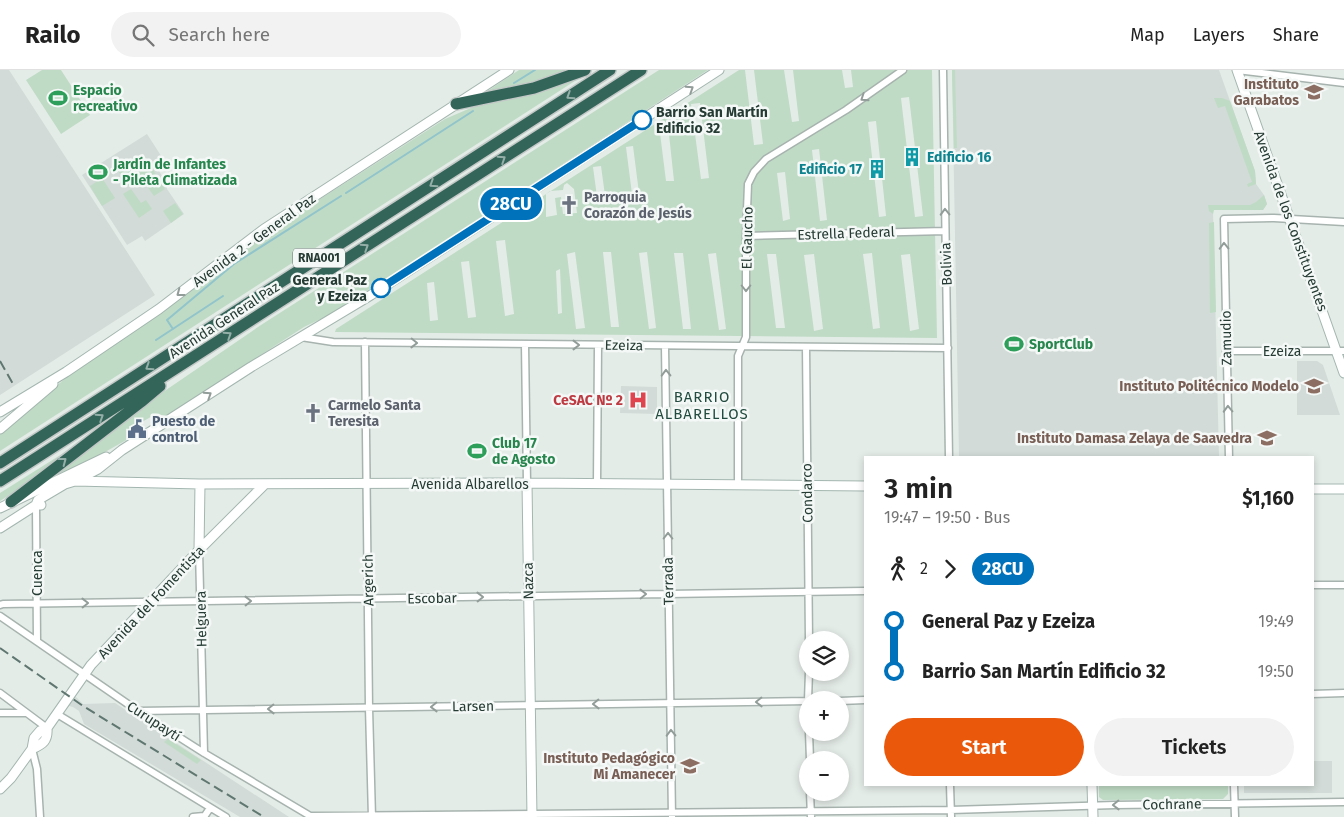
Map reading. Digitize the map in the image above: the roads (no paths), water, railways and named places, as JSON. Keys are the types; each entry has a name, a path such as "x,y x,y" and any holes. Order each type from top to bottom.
{"highway":[{"path":"456,104 534,88 585,70"},
{"name":"Avenida General Paz","path":"0,463 610,70"},
{"name":"Avenida General Paz","path":"0,482 641,70"},
{"path":"11,502 141,402 187,361"}],"street":[{"name":"Avenida 2 - General Paz","path":"2,409 66,372 161,308 264,229 509,70"},
{"path":"0,528 98,468 122,450 300,337 371,295 719,70"},
{"name":"El Gaucho","path":"738,485 738,356 746,337 748,184 761,162 846,110 903,70"},
{"name":"Bolivia","path":"943,70 949,456"},
{"path":"1237,70 1344,83"},
{"name":"Avenida de los Constituyentes","path":"1237,70 1340,351 1344,373"},
{"name":"Zamudio","path":"1229,456 1224,219 1274,218 1291,220"},
{"path":"1291,220 1344,222"},
{"name":"Estrella Federal","path":"746,236 945,231"},
{"name":"Ezeiza","path":"300,337 330,342 948,348"},
{"name":"Argerich","path":"365,342 372,816"},
{"name":"Nazca","path":"525,344 532,815"},
{"path":"597,484 598,345"},
{"name":"Terrada","path":"665,346 672,815"},
{"name":"Condarco","path":"806,347 809,631"},
{"name":"Ezeiza","path":"1226,351 1340,351"},
{"path":"0,429 66,372"},
{"path":"0,508 122,450"},
{"name":"Avenida Albarellos","path":"75,481 200,484 527,483 864,486"},
{"name":"Helguera","path":"200,484 199,550 204,753"},
{"name":"Avenida del Fomentista","path":"0,789 11,778 32,750 41,745 48,736 47,728 84,674 199,550 264,484"},
{"path":"1314,488 1344,488"},
{"name":"Cuenca","path":"36,505 37,641"},
{"path":"1314,585 1344,585"},
{"name":"Escobar","path":"0,605 864,591"},
{"name":"Curupaytí","path":"0,616 138,711 204,753 312,816"},
{"path":"0,693 47,728"},
{"path":"1314,694 1344,693"},
{"path":"849,701 864,700"},
{"name":"Larsen","path":"138,711 799,701"},
{"path":"0,714 26,713"},
{"path":"57,714 226,817"},
{"path":"32,750 37,768 40,817"},
{"path":"950,786 951,814"},
{"path":"1092,786 1093,817"},
{"path":"1234,786 1235,817"},
{"path":"810,801 811,814"},
{"name":"Cochrane","path":"312,816 951,814 1093,805 1344,802"},
{"path":"193,817 204,817 210,808"}],"waterway":[{"path":"514,83 535,70"},
{"path":"346,193 473,111"},
{"path":"173,329 167,320 234,264 341,196"},
{"path":"156,340 223,296"}],"railway":[{"path":"0,361 13,384"},
{"path":"0,648 83,706 264,817"}],"place":[{"name":"Instituto Garabatos","path":"1314,92"},
{"name":"Espacio recreativo","path":"58,98"},
{"name":"Barrio San Martín Edificio 32","path":"642,120"},
{"name":"Edificio 16","path":"912,157"},
{"name":"Edificio 17","path":"877,169"},
{"name":"Jardín de Infantes - Pileta Climatizada","path":"98,172"},
{"name":"Parroquia Corazón de Jesús","path":"569,205"},
{"name":"General Paz y Ezeiza","path":"381,288"},
{"name":"SportClub","path":"1014,344"},
{"name":"Instituto Politécnico Modelo","path":"1314,386"},
{"name":"CeSAC Nº 2","path":"638,400"},
{"name":"Carmelo Santa Teresita","path":"313,413"},
{"name":"Puesto de control","path":"137,429"},
{"name":"Instituto Damasa Zelaya de Saavedra","path":"1267,438"},
{"name":"Club 17 de Agosto","path":"477,451"},
{"name":"Instituto Pedagógico Mi Amanecer","path":"690,766"}],"district":[{"name":"BARRIO ALBARELLOS","path":"702,406"}]}
